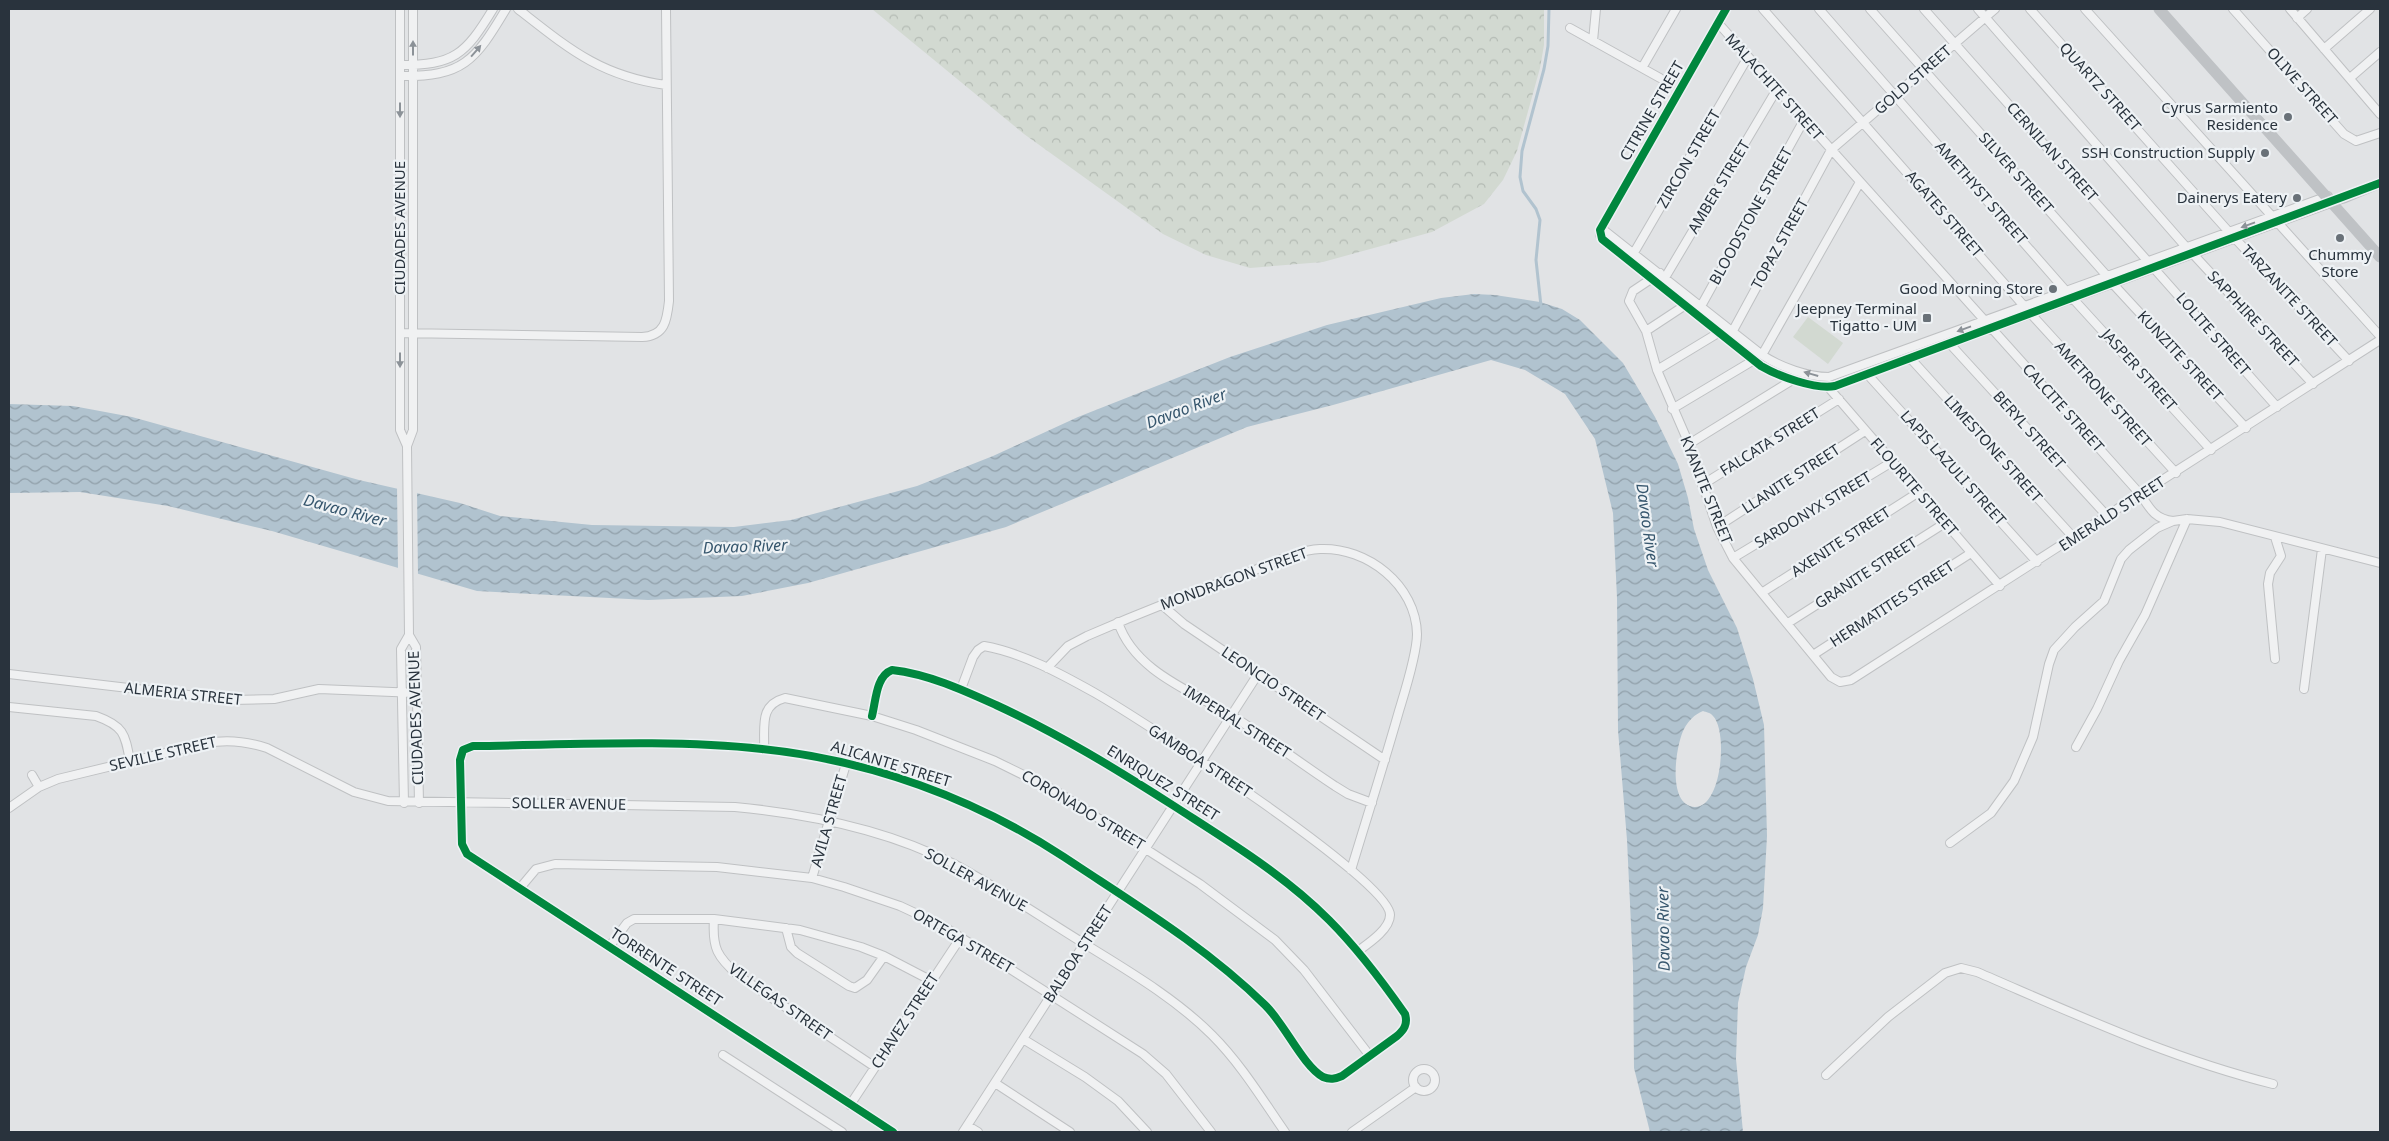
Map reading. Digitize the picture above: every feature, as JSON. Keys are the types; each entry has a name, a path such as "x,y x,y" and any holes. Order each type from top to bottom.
{"street":[{"name":"CIUDADES AVENUE","path":"400,9 400,430 407,449"},
{"name":"CIUDADES AVENUE","path":"413,9 413,430 407,449 409,632 416,647 419,803"},
{"path":"400,65 435,64 453,58 471,40 493,9"},
{"path":"400,76 437,75 458,68 480,47 506,9"},
{"path":"518,9 561,43 594,64 620,76 666,85"},
{"path":"400,333 651,337 661,331 666,323 669,301 666,9"},
{"path":"1593,41 1596,9"},
{"path":"1642,68 1676,9"},
{"name":"CITRINE STREET","path":"1601,228 1726,9"},
{"name":"AGATES STREET","path":"1763,9 2024,306"},
{"name":"AMETHYST STREET","path":"1819,9 2066,291"},
{"name":"SILVER STREET","path":"1870,9 2108,276"},
{"name":"CERNILAN STREET","path":"1924,9 2149,261"},
{"path":"1978,9 2186,247"},
{"name":"GOLD STREET","path":"1831,150 1995,9"},
{"name":"QUARTZ STREET","path":"2030,9 2229,232"},
{"path":"2085,9 2380,336"},
{"path":"2158,9 2380,257"},
{"name":"OLIVE STREET","path":"2233,9 2348,137 2356,141 2380,133"},
{"path":"2290,9 2379,110"},
{"path":"2297,18 2307,9"},
{"path":"2324,49 2370,9"},
{"name":"MALACHITE STREET","path":"1718,24 1860,182"},
{"path":"1570,28 1660,78"},
{"path":"2350,78 2380,52"},
{"name":"ZIRCON STREET","path":"1630,260 1748,57"},
{"name":"AMBER STREET","path":"1663,278 1777,89"},
{"name":"BLOODSTONE STREET","path":"1699,310 1804,120"},
{"name":"TOPAZ STREET","path":"1727,332 1831,150"},
{"path":"1762,355 1860,182"},
{"name":"CALCITE STREET","path":"1860,182 2141,495 2158,518 2173,521"},
{"path":"1663,278 1653,278 1602,239 1600,235 1601,228 1634,252 1699,310 1727,332 1762,355 1783,366 1817,376 1829,377 2271,217 2330,199 2344,198 2380,183"},
{"path":"1727,332 1754,360 1768,370 1829,388 2277,223 2330,199"},
{"name":"TARZANITE STREET","path":"2229,232 2349,361"},
{"name":"SAPPHIRE STREET","path":"2192,254 2313,384"},
{"name":"LOLITE STREET","path":"2149,261 2277,407"},
{"name":"KYANITE STREET","path":"1653,278 1633,291 1629,297 1629,303 1646,332 1657,370 1672,409 1689,444 1718,527 1733,558 1763,592 1831,677 1840,682"},
{"name":"KUNZITE STREET","path":"2114,284 2246,428"},
{"name":"JASPER STREET","path":"2066,291 2211,450"},
{"path":"1646,332 1690,302"},
{"name":"AMETRONE STREET","path":"2031,314 2176,473"},
{"path":"1657,370 1727,332"},
{"name":"EMERALD STREET","path":"1840,682 1851,680 2038,562 2380,340"},
{"name":"BERYL STREET","path":"1950,344 2108,516"},
{"name":"LIMESTONE STREET","path":"1911,359 2074,538"},
{"path":"1672,409 1754,360"},
{"name":"LAPIS LAZULI STREET","path":"1868,375 2038,562"},
{"path":"1689,444 1794,379"},
{"name":"FLOURITE STREET","path":"1829,388 2000,586"},
{"name":"FALCATA STREET","path":"1702,485 1838,399"},
{"name":"LLANITE STREET","path":"1718,527 1865,431"},
{"name":"SARDONYX STREET","path":"1733,558 1892,462"},
{"name":"AXENITE STREET","path":"1763,592 1919,492"},
{"path":"2076,747 2097,709 2119,661 2145,615 2187,519"},
{"path":"1950,843 1991,813 2014,781 2033,738 2049,664 2054,650 2075,627 2104,601 2121,558 2157,528 2173,521 2187,519 2220,522 2380,564"},
{"name":"GRANITE STREET","path":"1788,623 1945,523"},
{"path":"2275,537 2281,556 2270,573 2268,584 2275,659"},
{"name":"MONDRAGON STREET","path":"1047,668 1068,646 1118,622 1285,558 1317,549 1333,549 1350,552 1365,558 1382,569 1399,586 1410,603 1416,620 1417,636 1406,688 1351,870"},
{"path":"2304,689 2322,549"},
{"name":"HERMATITES STREET","path":"1814,655 1971,553"},
{"name":"LEONCIO STREET","path":"1162,605 1174,617 1385,760"},
{"name":"IMPERIAL STREET","path":"1118,622 1128,644 1140,657 1174,684 1231,716 1348,794 1372,803"},
{"name":"CIUDADES AVENUE","path":"404,803 401,648 409,632"},
{"name":"GAMBOA STREET","path":"961,689 973,657 978,650 984,646 996,648 1047,668 1096,694 1202,762 1291,822 1351,870 1388,905 1390,914 1388,922 1378,934 1358,951"},
{"name":"ENRIQUEZ STREET","path":"872,716 881,678 886,672 892,670 961,689 1064,738 1231,842 1295,889 1328,919 1358,951 1405,1014 1405,1025 1397,1036 1370,1056"},
{"name":"ALMERIA STREET","path":"9,674 249,701 274,699 319,689 416,693"},
{"name":"BALBOA STREET","path":"966,1129 1258,674"},
{"name":"CORONADO STREET","path":"764,749 768,708 773,701 785,698 872,716 966,749 1022,773 1056,791 1146,848 1200,884 1275,940 1304,970 1370,1056"},
{"path":"9,707 96,716 105,719 114,724 124,734 130,761"},
{"name":"SEVILLE STREET","path":"9,808 39,787 58,779 217,741 252,743 267,748 354,792 370,798 404,803"},
{"name":"ALICANTE STREET","path":"461,803 460,754 468,746 704,745 764,749 846,764 924,786 968,803 1060,855 1187,939 1234,974 1277,1016 1310,1065 1328,1079 1342,1076 1370,1056"},
{"name":"AVILA STREET","path":"812,878 846,764"},
{"path":"32,775 39,787"},
{"name":"SOLLER AVENUE","path":"404,803 735,807 830,820 891,838 952,863 1085,944 1157,991 1206,1030 1236,1063 1285,1132"},
{"name":"TORRENTE STREET","path":"461,803 464,851 893,1132"},
{"name":"ORTEGA STREET","path":"520,888 536,869 544,866 564,864 717,867 812,878 900,906 960,937 1128,1044 1166,1074 1211,1132"},
{"path":"610,947 627,923 634,919 714,919 786,928 843,941 884,956 932,980"},
{"name":"VILLEGAS STREET","path":"714,919 712,940 718,955 726,966 875,1067"},
{"path":"786,928 791,946 797,953 855,988 867,980 884,956"},
{"name":"CHAVEZ STREET","path":"850,1105 960,937"},
{"path":"1826,1075 1888,1017 1945,973 1962,968 1977,972 2164,1052 2273,1084"},
{"path":"1023,1039 1085,1077 1118,1102 1147,1132"},
{"path":"723,1055 842,1132"},
{"path":"995,1083 1070,1132"},
{"path":"1352,1132 1416,1087"},
{"path":"966,1129 978,1132"}],"green space":[{"path":"872,9 1544,9 1544,45 1540,68 1517,151 1503,180 1484,204 1432,232 1323,262 1250,268 1206,255 1163,234 1024,134"},
{"path":"1808,317 1843,343 1828,364 1793,337"}],"water":[{"name":"Davao River","path":"1474,294 1495,295 1540,302 1562,309 1580,320 1623,363 1655,417 1678,464 1688,498 1694,529 1708,570 1737,628 1753,679 1764,725 1767,836 1763,908 1758,935 1746,967 1738,1003 1736,1059 1743,1132 1650,1132 1634,1068 1633,967 1627,840 1618,730 1617,598 1613,513 1595,439 1565,394 1525,370 1491,360 1333,405 1247,427 1006,527 808,583 742,596 648,600 477,591 272,531 168,506 80,492 9,493 9,404 73,406 132,417 359,480 460,503 500,516 592,525 734,527 791,520 917,486 993,456 1078,417 1230,357 1327,325 1441,298","holes":["1703,711 1710,713 1718,724 1721,751 1720,767 1717,782 1711,795 1704,804 1695,807 1686,804 1680,796 1677,786 1676,760 1684,729 1692,718"]}],"pier":[{"path":"397,486 417,490 418,576 398,570"}],"waterway":[{"path":"1541,306 1536,260 1540,220 1536,209 1523,191 1520,177 1522,151 1544,69 1548,46 1549,9"},
{"path":"2277,219 2312,206"},
{"path":"2237,233 2270,221"},
{"path":"2157,263 2227,237"},
{"path":"2073,294 2148,266"},
{"path":"1993,323 2065,297"},
{"path":"1799,376 1819,382 1838,380 1983,327"},
{"path":"1757,356 1773,366 1793,374"}],"cycle path":[{"path":"1726,9 1600,230 1602,239 1761,366 1787,378 1808,384 1827,387 1835,386 2380,183"},
{"path":"872,716 878,689 883,677 892,670 905,672 945,683 984,699 1087,753 1215,832 1274,873 1311,903 1340,931 1360,954 1405,1014 1406,1021 1406,1024 1397,1036 1342,1076 1332,1079 1323,1077 1308,1064 1265,1005 1218,963 1142,908 1030,836 994,817 957,800 881,772 802,754 691,744 473,746 463,750 460,760 462,844 467,854 893,1132"}],"place":[{"name":"Cyrus Sarmiento Residence","path":"2288,117"},
{"name":"SSH Construction Supply","path":"2265,153"},
{"name":"Dainerys Eatery","path":"2297,198"},
{"name":"Chummy Store","path":"2340,238"},
{"name":"Good Morning Store","path":"2053,289"},
{"name":"Jeepney Terminal Tigatto - UM","path":"1927,318"}]}
